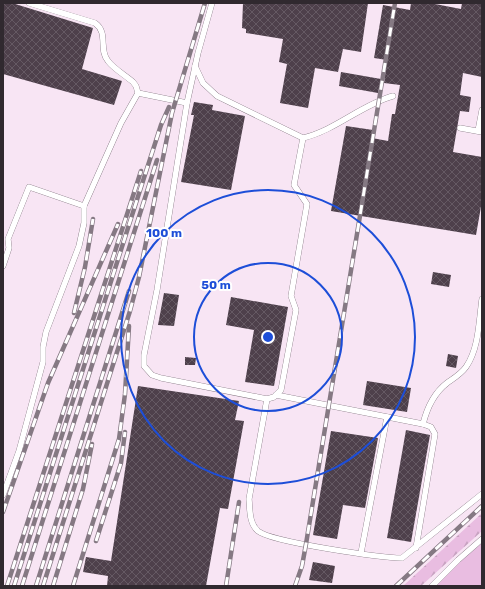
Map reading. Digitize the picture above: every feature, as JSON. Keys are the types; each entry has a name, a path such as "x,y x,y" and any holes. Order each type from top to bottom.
{"lane":[{"path":"3,495 19,451 43,362 43,347 46,332 79,246 84,223 84,206 121,123 138,92 133,82 108,61 103,51 103,36 101,28 95,23 29,3"},
{"path":"212,3 195,66 187,103 157,290 144,355 144,366 152,375 267,399 276,395 281,390 296,310 291,296 307,204 294,185 303,138"},
{"path":"195,66 202,84 217,96 303,138 315,135 380,100 393,96"},
{"path":"138,92 187,103"},
{"path":"460,128 480,131 482,110"},
{"path":"3,266 9,248 8,238 29,187 84,206"},
{"path":"423,424 428,407 439,389 457,376 466,367 472,356 477,340 482,299"},
{"path":"276,395 423,424 431,427 435,434 416,548"},
{"path":"267,399 249,499 250,514 253,525 259,532 271,537 390,558 402,558 482,494"},
{"path":"361,553 387,417"},
{"path":"432,586 482,539"}],"green space":[{"path":"482,513 482,531 421,586 403,586"},
{"path":"482,543 482,586 436,586 461,561"}],"building":[{"path":"3,3 12,3 93,28 82,69 122,81 114,105 3,74"},
{"path":"243,3 368,3 361,52 343,49 338,72 315,68 308,108 280,103 287,64 279,62 283,39 246,33 246,29 242,28"},
{"path":"411,3 430,3 461,9 462,3 482,3 482,77 463,73 460,95 471,97 469,112 460,111 453,152 482,157 482,201 476,235 331,211 346,126 373,130 372,138 388,141 392,114 395,114 400,85 384,83 387,60 374,58 383,5 410,10"},
{"path":"341,72 381,79 378,93 339,86"},
{"path":"194,102 213,105 212,110 245,116 231,190 181,182 194,115 191,115"},
{"path":"433,272 451,275 449,287 431,284"},
{"path":"164,293 179,295 174,326 158,325"},
{"path":"231,297 288,307 274,386 245,382 254,330 226,325"},
{"path":"448,354 458,356 456,368 446,366"},
{"path":"185,357 196,358 195,365 185,365"},
{"path":"367,381 411,388 407,412 363,405"},
{"path":"138,386 239,401 235,420 244,421 228,509 220,508 206,586 107,586 108,576 83,572 86,557 111,561"},
{"path":"406,430 430,435 411,542 387,538"},
{"path":"331,431 378,438 365,508 343,505 337,539 313,535"},
{"path":"313,562 335,566 332,583 309,580"}],"railway":[{"path":"43,586 130,311 139,277 172,113 205,3"},
{"path":"295,586 302,566 306,544 395,3"},
{"path":"14,586 161,125 169,107"},
{"path":"22,586 157,160"},
{"path":"7,586 141,171"},
{"path":"74,313 85,267 93,219"},
{"path":"3,512 48,383 118,224"},
{"path":"36,586 129,291"},
{"path":"73,586 119,439 125,394 129,326"},
{"path":"96,541 121,463 125,432"},
{"path":"53,586 83,489 92,444"},
{"path":"226,586 239,502"},
{"path":"396,586 482,506"}]}
